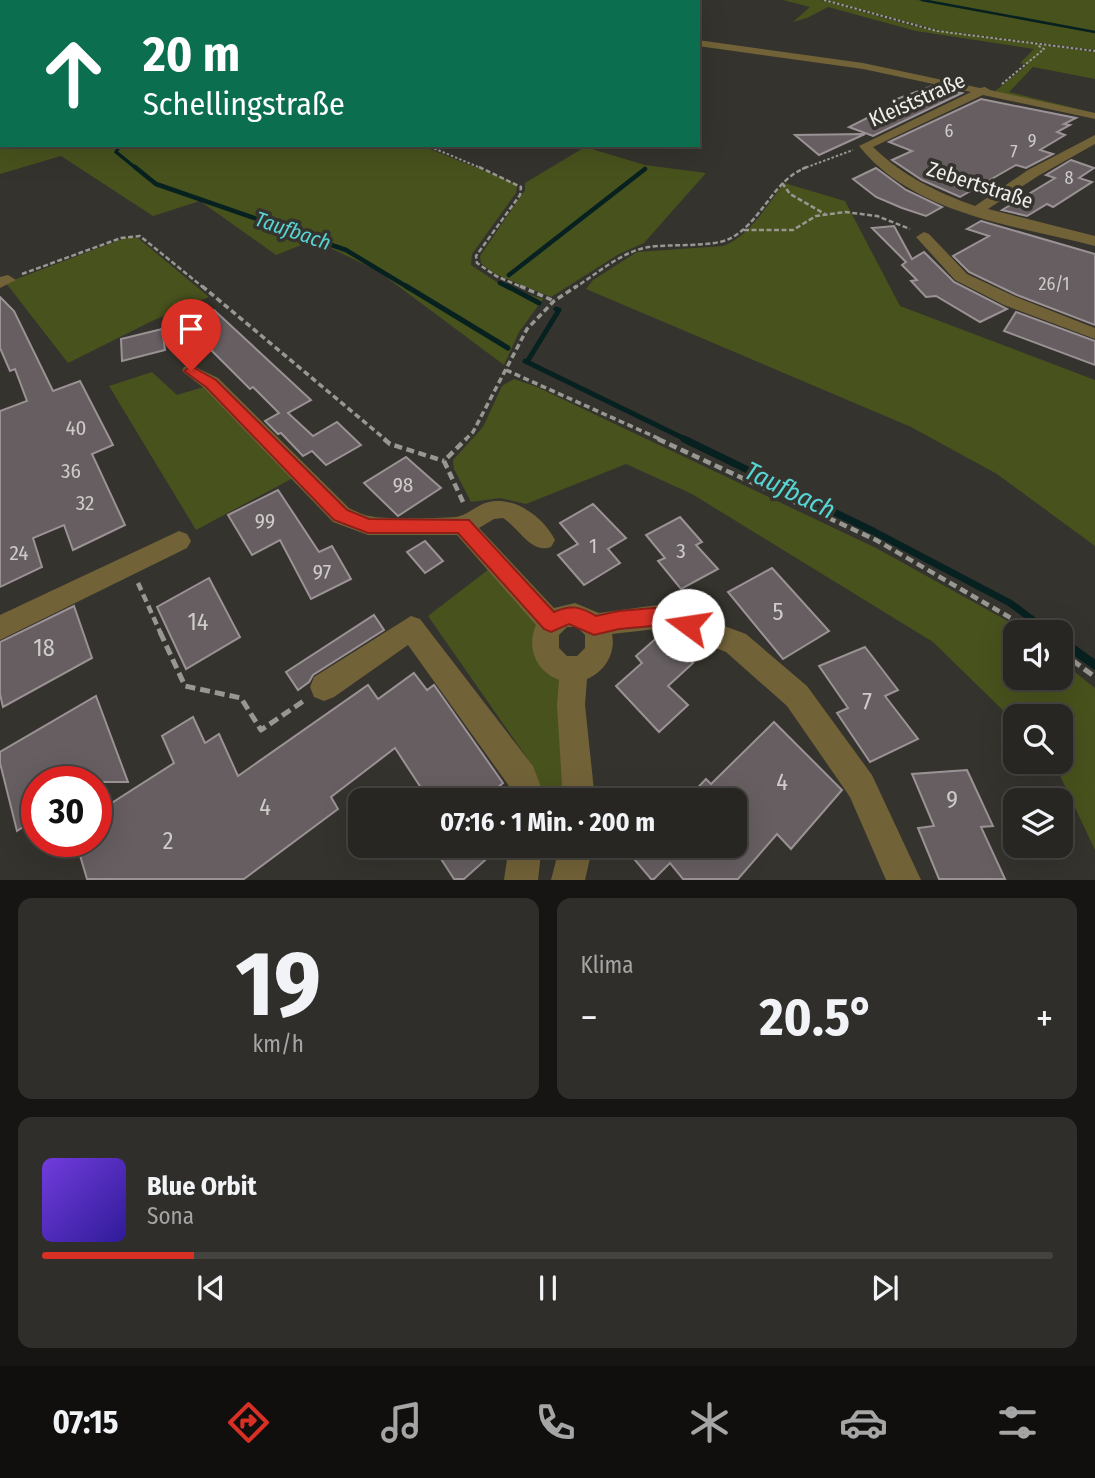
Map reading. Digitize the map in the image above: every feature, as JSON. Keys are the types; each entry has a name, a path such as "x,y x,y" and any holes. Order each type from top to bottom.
{"street":[{"path":"700,43 827,60 989,91 1095,116"},
{"name":"Kleiststraße","path":"864,146 989,91"},
{"path":"978,209 1033,173 1095,139"},
{"name":"Zebertstraße","path":"864,146 889,171 939,197 1095,241"},
{"path":"923,237 961,277 1010,301 1095,334"},
{"path":"191,371 211,383 341,515 368,526 463,526 483,511 499,507 512,511 543,540"},
{"path":"463,526 551,623"},
{"path":"0,628 179,541"},
{"path":"578,615 594,626 601,643 599,653 584,666 574,668 555,663 547,656 543,638 551,623 559,618 578,615"},
{"path":"594,626 619,620 665,616 736,643 797,696 861,786 904,880"},
{"path":"324,687 411,628 522,777 526,788"},
{"path":"574,668 571,705 578,788"},
{"path":"521,880 524,858"},
{"path":"568,880 574,858"}],"path":[{"path":"824,0 937,31 1095,51"},
{"path":"989,91 1044,49 1031,42"},
{"path":"444,461 474,432 527,329 554,301 632,251 649,247 720,243 744,230 782,183 796,171 864,146"},
{"path":"431,147 513,181 521,187 520,195 476,256 477,263 496,276 554,301"},
{"path":"782,183 790,194 825,214"},
{"path":"744,230 793,230 825,214 845,212 877,216 923,237"},
{"path":"4,281 121,238 140,236 283,352 390,444 444,461 464,505 463,526"},
{"path":"506,370 876,540 1014,620"},
{"path":"130,565 185,686 241,698 261,730 324,687"},
{"path":"1073,661 1095,677"}],"green space":[{"path":"783,0 821,0 921,28 1095,52 1095,79 1033,67 1009,92 1095,113 994,92 1027,65 1020,63 1034,49 916,31 828,7 793,22 810,7"},
{"path":"826,0 917,0 1095,33 1095,50 938,30"},
{"path":"924,0 1095,0 1095,32"},
{"path":"0,147 425,147 517,184 516,193 472,254 471,265 504,287 543,299 519,332 504,365 378,271 314,240 276,255 200,201 153,216 61,156 0,174"},
{"path":"585,147 645,165 706,173 644,243 619,254 551,297 493,273 481,263 480,256 525,190 525,183"},
{"path":"784,183 845,201 900,306 1095,380 1095,546 997,474 911,427 586,289 593,280 637,252 723,246 733,241 750,227"},
{"path":"125,238 138,238 209,297 154,320 68,363 6,283"},
{"path":"152,372 177,395 207,386 293,478 196,530 109,386"},
{"path":"514,379 537,387 876,548 1006,620 1003,620 1003,690 1073,690 1073,671 1095,688 1095,850 1073,803 1073,788 1066,788 1059,774 1073,774 1073,704 1003,704 1003,710 933,642 692,494 626,464 526,504 500,498 471,502 454,469 453,460 483,427 502,386"},
{"path":"493,566 542,622 566,674 571,788 541,788 532,765 428,616"}],"building":[{"path":"932,86 962,93 873,136 849,127 899,102 894,100"},
{"path":"981,99 1076,118 1064,124 1070,125 1057,132 1065,135 1040,150 1053,154 1026,168 1016,165 960,197 922,180 892,160 912,151 889,142"},
{"path":"865,134 819,155 795,135"},
{"path":"1071,160 1094,168 1079,178 1092,182 1053,207 1047,204 1027,216 1002,210 1055,178 1046,175"},
{"path":"876,168 906,190 942,207 926,216 876,197 853,179"},
{"path":"981,221 1095,254 1095,325 1017,295 969,272 953,256 989,236 967,229"},
{"path":"894,226 912,259 924,252 954,282 1007,309 980,322 936,296 926,297 911,281 917,280 902,265 906,262 872,228"},
{"path":"0,297 14,311 53,391 80,381 113,445 92,454 125,525 73,550 64,525 33,538 42,567 0,587 0,411 27,401 15,369 10,371 0,348"},
{"path":"214,310 311,400 288,413 313,436 337,422 361,445 326,465 312,451 303,456 281,433 278,434 265,421 279,413 253,387 250,389 184,323"},
{"path":"1016,312 1095,341 1095,365 1004,331"},
{"path":"162,329 165,350 122,361 121,339"},
{"path":"406,457 441,488 398,516 364,483"},
{"path":"278,490 319,552 332,546 351,579 311,599 280,540 252,555 228,515"},
{"path":"593,504 626,538 608,549 620,563 584,585 558,555 578,544 560,523"},
{"path":"680,517 702,542 696,545 718,569 681,589 658,561 665,558 646,535"},
{"path":"425,541 443,561 425,573 407,552"},
{"path":"772,568 829,631 783,659 728,592"},
{"path":"209,578 240,637 186,669 157,607"},
{"path":"74,606 92,658 3,707 0,694 0,642"},
{"path":"374,615 384,630 313,675 309,682 298,690 286,672"},
{"path":"662,633 693,663 668,686 688,705 659,732 616,686 642,663 636,656"},
{"path":"865,647 898,690 885,696 918,739 870,762 837,713 848,708 819,666"},
{"path":"414,673 427,690 434,685 503,783 497,788 421,788 395,748 331,797 338,809 244,879 87,879 80,857 112,857 112,803 174,763 162,736 193,717 205,743 219,734 238,776 368,685 378,699"},
{"path":"96,696 128,782 112,782 112,766 21,766 21,828 17,831 0,763 0,752"},
{"path":"774,722 842,790 791,849 777,834 738,879 683,879 670,863 651,879 633,858 747,858 747,788 697,788 706,779 711,784"},
{"path":"967,770 993,826 981,827 1005,879 939,879 918,828 934,826 912,774"},
{"path":"440,858 487,858 464,879 454,879"}],"waterway":[{"path":"922,0 1095,32"},
{"name":"Taufbach","path":"119,147 116,152 137,169"},
{"name":"Taufbach","path":"135,167 156,184 346,250 409,288"},
{"path":"509,275 645,169"},
{"path":"500,283 510,288"},
{"name":"Taufbach","path":"406,286 508,348"},
{"path":"507,286 539,303"},
{"path":"527,362 559,310 556,309"},
{"name":"Taufbach","path":"527,362 687,440"},
{"name":"Taufbach","path":"684,439 873,531 1010,603 1033,620"},
{"name":"Taufbach","path":"1073,649 1095,665"}],"route":[{"path":"191,371 211,383 341,515 368,526 463,526 551,623 568,615 578,615 594,626 619,620 665,616 688,625"}]}
